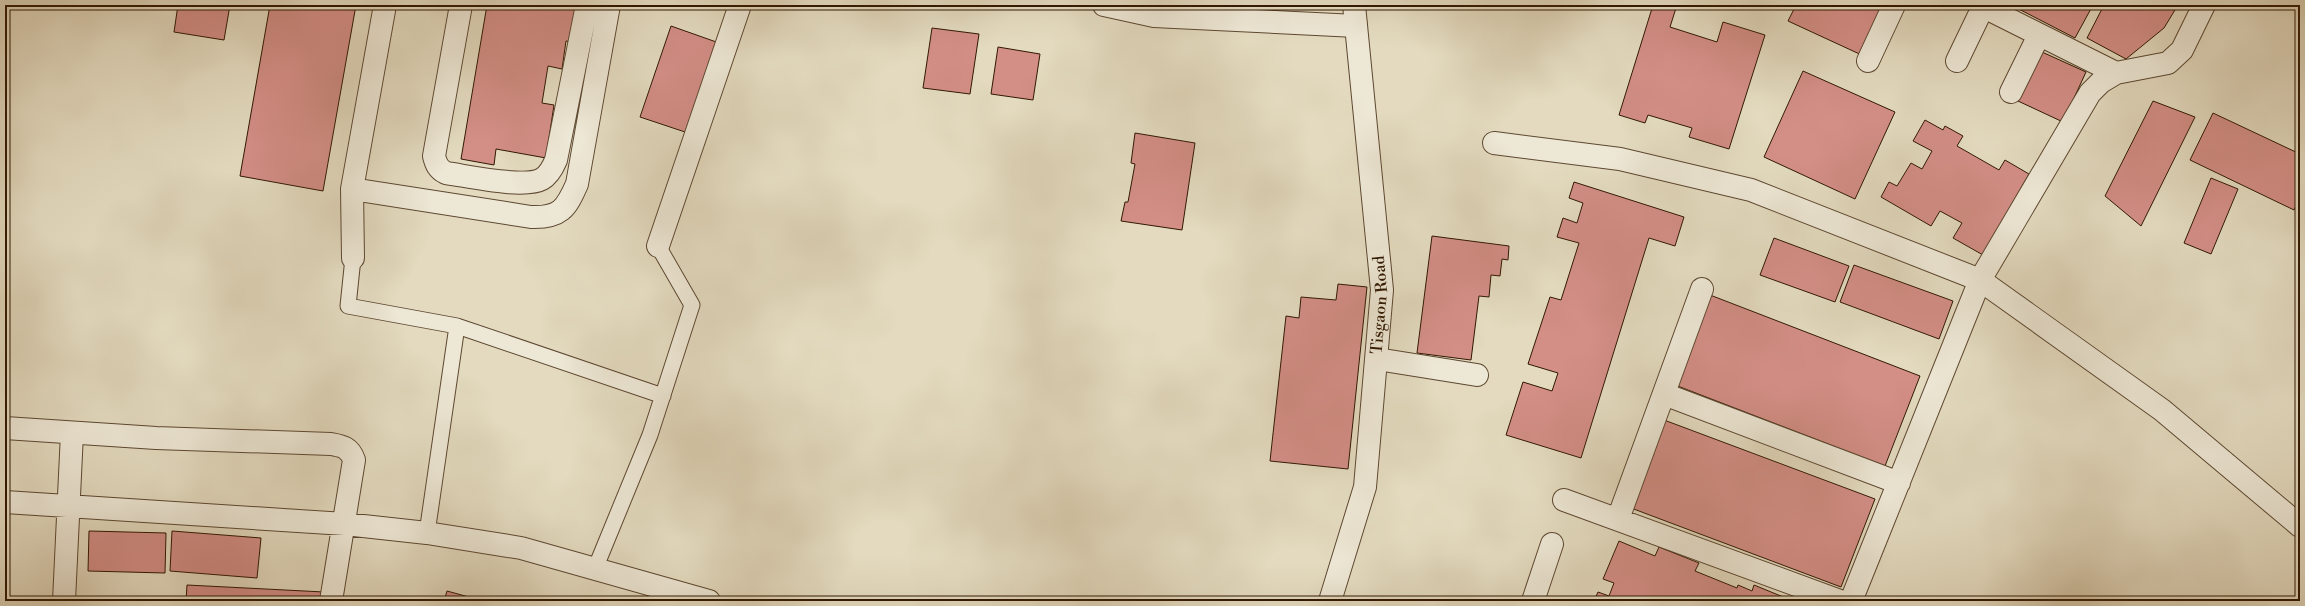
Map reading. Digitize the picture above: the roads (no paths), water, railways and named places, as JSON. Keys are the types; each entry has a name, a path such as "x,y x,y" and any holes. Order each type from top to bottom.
{"street":[{"path":"353,258 352,189 385,5"},
{"path":"461,5 434,156 436,164 440,170 446,173 524,184 542,179 550,171 556,160 587,5"},
{"path":"352,189 531,217 548,218 562,210 571,198 577,184 609,5"},
{"path":"658,246 740,5"},
{"path":"1104,5 1154,16 1355,15"},
{"path":"1868,61 1894,5"},
{"path":"1851,601 1980,280 2090,93 2101,82 2116,73 2168,63 2182,50 2204,5"},
{"path":"1957,61 1981,6 2116,73"},
{"name":"Tisgaon Road","path":"1330,601 1365,487 1382,290 1355,15"},
{"path":"2011,92 2039,34"},
{"path":"1494,143 1620,159 1751,190 1980,280 2162,410 2300,526"},
{"path":"1618,519 1702,289"},
{"path":"1376,359 1477,375"},
{"path":"1664,394 1899,483"},
{"path":"5,428 156,438 332,444 345,447 352,452 354,460 345,524 331,601"},
{"path":"64,601 67,507 72,433"},
{"path":"1564,500 1840,601"},
{"path":"5,502 345,524 427,533 521,548 709,601"},
{"path":"1533,601 1552,544"}],"lane":[{"path":"595,569 650,435 692,305 658,246"},
{"path":"353,258 348,306 457,326 663,396"},
{"path":"427,533 457,326"}]}
